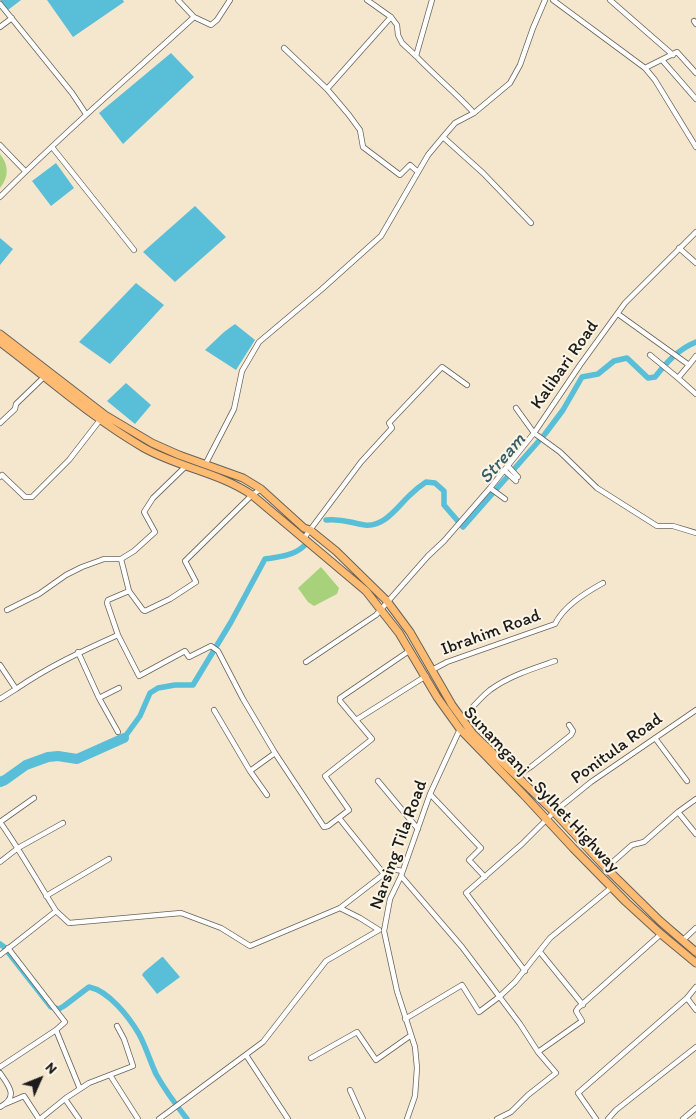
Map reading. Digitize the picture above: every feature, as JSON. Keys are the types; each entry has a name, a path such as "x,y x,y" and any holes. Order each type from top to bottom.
{"main road":[{"name":"Sunamganj - Sylhet Highway","path":"0,334 105,415 152,443 179,455 206,463 243,478 261,489 304,528 310,530 336,551 387,601 410,632 452,705 474,734 554,812 606,868 682,941 696,952"},
{"name":"Sunamganj - Sylhet Highway","path":"0,342 100,420 146,449 185,467 212,474 236,484 252,495 366,591 399,633 437,697 460,729 634,909 696,963"},
{"path":"634,909 641,902"}],"street":[{"path":"178,0 194,17 210,25 217,20 230,0"},
{"path":"367,0 391,17 397,25 398,35 402,43 453,90 474,113"},
{"path":"416,56 432,0"},
{"path":"206,463 234,409 242,371 259,342 381,236 428,155 443,137 455,123 474,113 510,83 520,65 545,0"},
{"path":"553,0 645,68 655,80 696,147"},
{"path":"610,0 673,55"},
{"path":"0,4 72,93 86,114"},
{"path":"0,197 86,114 194,17"},
{"path":"327,89 391,17"},
{"path":"0,27 12,18"},
{"path":"284,48 327,89 360,130 363,147 400,175 410,165 418,172"},
{"path":"645,68 677,52 696,73"},
{"path":"662,60 696,99"},
{"path":"443,137 483,173 531,223"},
{"path":"0,145 25,171"},
{"path":"52,147 134,250"},
{"name":"Kalibari Road","path":"306,662 376,616 387,601 490,488 534,433 625,303 696,232"},
{"path":"679,248 696,263"},
{"path":"618,314 689,365"},
{"path":"650,355 696,394"},
{"path":"678,378 696,356"},
{"path":"304,538 361,462 392,428 389,423 442,367 467,385"},
{"path":"0,423 15,409 16,404 44,377"},
{"path":"516,408 534,433 560,452 597,488 657,526 672,526 696,533"},
{"path":"1,475 26,497 32,497 70,460 100,420"},
{"path":"8,610 39,594 66,575 82,567 104,559 121,559 134,551 155,532 144,512 154,498 185,467"},
{"path":"506,468 517,479"},
{"path":"490,488 505,499"},
{"path":"121,559 129,591 142,610 145,611 196,582 185,561 252,495 261,489"},
{"name":"Ibrahim Road","path":"432,670 447,662 555,624 558,618 573,603 586,592 603,583"},
{"path":"129,591 107,601 118,635 139,676 185,651 189,657 210,645 212,646 218,651 275,754 324,827 348,812 349,807 325,776 372,739 340,701 340,698 409,651"},
{"path":"0,699 34,676 78,652 118,635"},
{"path":"78,652 118,732"},
{"path":"462,718 489,691 502,682 555,661"},
{"path":"0,665 16,689"},
{"path":"356,720 426,676"},
{"path":"100,698 119,688"},
{"path":"214,710 250,771 267,795"},
{"name":"Ponitula Road","path":"525,971 466,892 554,812 591,782 696,710"},
{"path":"518,776 571,735 573,731 569,725"},
{"name":"Narsing Tila Road","path":"407,1119 415,1096 417,1068 415,1047 405,1019 392,964 381,930 390,900 430,794 460,729"},
{"path":"655,738 686,781"},
{"path":"250,771 275,754"},
{"path":"378,781 418,829"},
{"path":"430,794 481,848 469,860 484,877"},
{"path":"34,798 0,822 56,911 69,922 181,913 221,928 250,946 340,908 393,869 401,874 462,947 520,1024 538,1052 556,1073 528,1095 511,1112 497,1119"},
{"path":"606,868 632,845 644,842 696,799"},
{"path":"678,812 696,834"},
{"path":"339,818 384,874"},
{"path":"0,862 18,848 63,823"},
{"path":"46,896 109,859"},
{"path":"405,1019 462,985 479,1012 499,997 525,971 550,938 612,887"},
{"path":"340,908 381,930"},
{"path":"0,1067 64,1023 64,1020 5,951 56,911"},
{"path":"682,941 696,928"},
{"path":"159,1119 165,1117 263,1042 326,961 381,930"},
{"path":"538,1052 582,1022 576,1011 661,934"},
{"path":"540,952 583,1004"},
{"path":"596,1119 578,1093 687,998 696,987"},
{"path":"687,998 696,1010"},
{"path":"0,1107 24,1096 39,1119 80,1089 110,1074 133,1066 124,1039 117,1026"},
{"path":"56,1030 80,1089"},
{"path":"311,1058 357,1032 376,1060 410,1036"},
{"path":"608,1119 616,1110 696,1047"},
{"path":"246,1055 288,1119"},
{"path":"0,1073 10,1088 11,1095 5,1104"},
{"path":"110,1074 138,1119"},
{"path":"350,1090 363,1119"},
{"path":"65,1099 79,1119"},
{"path":"683,1119 696,1108"}],"green space":[{"path":"0,154 5,162 7,171 5,180 0,188"},
{"path":"321,567 339,588 337,594 314,606 308,602 298,588"}],"water":[{"path":"0,0 21,0 8,10"},
{"path":"47,0 123,0 124,2 73,37"},
{"path":"171,53 194,77 123,144 99,113"},
{"path":"56,163 74,188 51,206 32,181"},
{"path":"195,206 226,237 175,282 143,252"},
{"path":"0,238 13,249 0,265"},
{"path":"136,283 164,305 110,364 79,342"},
{"path":"235,324 255,340 236,370 205,350"},
{"path":"126,383 151,405 135,424 107,401"},
{"path":"162,957 180,977 157,994 142,975"}],"waterway":[{"name":"Stream","path":"326,520 342,520 365,525 379,523 426,482 435,483 444,491 444,505 463,527 545,434 563,410 582,377 598,374 614,361 627,358 648,378 655,377 668,361 696,342"},
{"path":"124,738 140,716 150,693 158,688 175,685 193,685 231,622 265,559 291,554 304,546"},
{"path":"0,782 26,765 48,757 58,756 77,759 124,738"},
{"path":"0,944 51,1007 59,1009 89,987 96,989 111,999 135,1027 156,1074 187,1119"}]}
